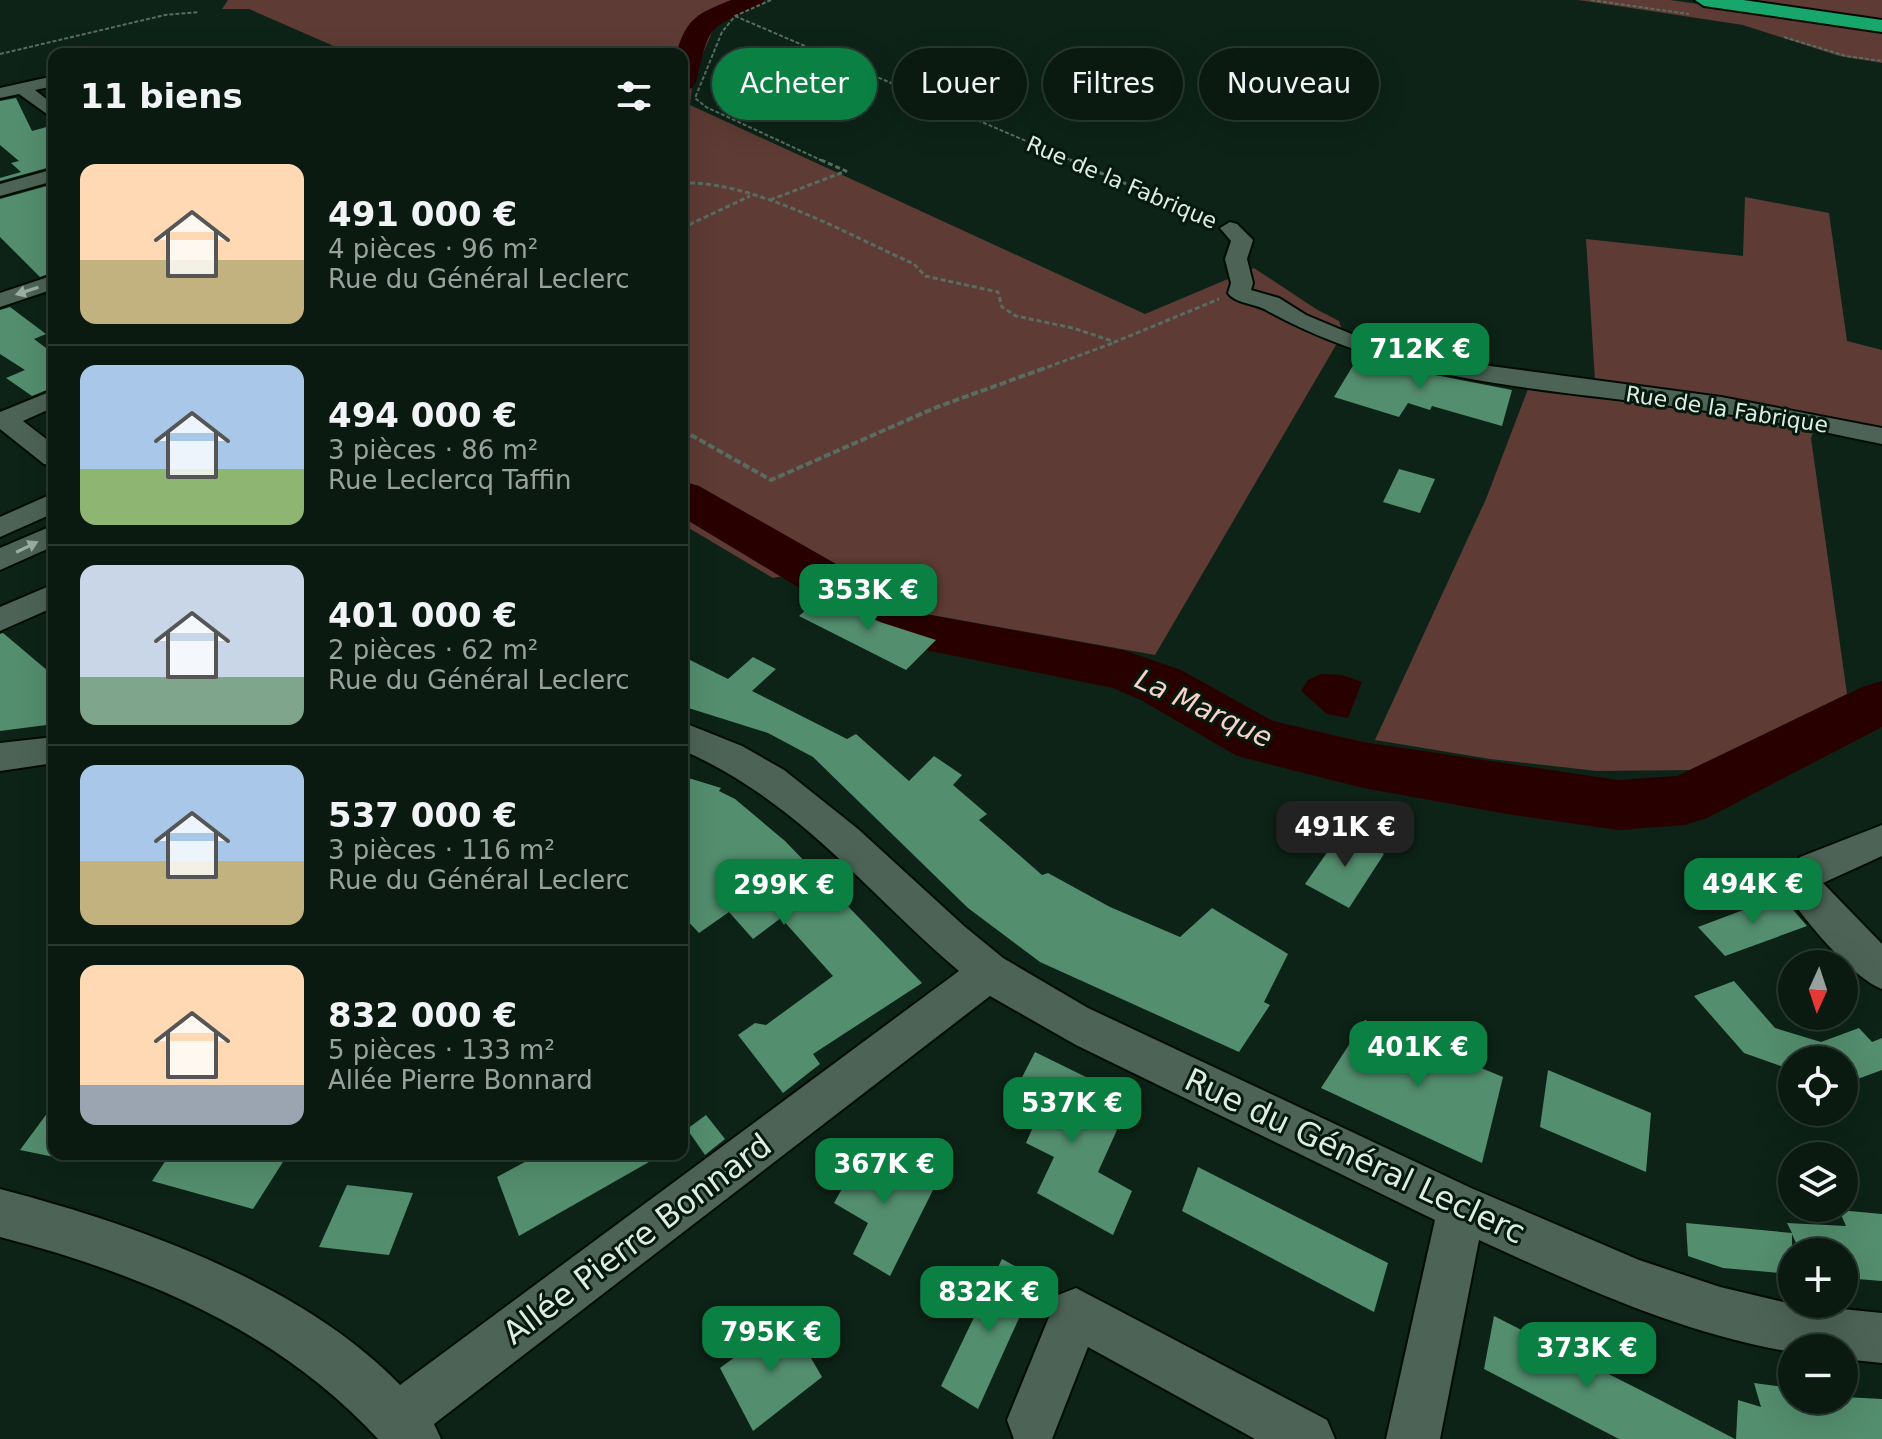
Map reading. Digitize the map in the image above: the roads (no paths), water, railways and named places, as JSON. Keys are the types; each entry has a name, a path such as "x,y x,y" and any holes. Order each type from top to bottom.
{"highway":[{"path":"1709,1 1882,24"}],"street":[{"path":"0,93 48,82"},
{"path":"22,88 48,109"},
{"path":"0,190 48,177"},
{"name":"Rue de la Fabrique","path":"1230,228 1242,240 1236,259 1242,283 1239,293 1271,303 1298,320 1353,343 1427,365 1488,376 1721,405 1882,436"},
{"path":"0,300 48,284"},
{"path":"48,400 6,413 48,452"},
{"path":"0,528 48,505"},
{"path":"0,560 48,537"},
{"path":"0,620 48,597"},
{"name":"Rue du Général Leclerc","path":"688,738 758,770 803,801 915,909 989,971 1019,992 1098,1034 1461,1209 1598,1268 1720,1312 1806,1329 1882,1338"},
{"path":"0,757 48,751"},
{"path":"1882,840 1813,868 1800,882 1819,907 1882,971"},
{"name":"Allée Pierre Bonnard","path":"0,1213 76,1232 180,1273 287,1331 340,1366 406,1429 989,971"},
{"path":"1413,1439 1461,1209"},
{"path":"1033,1420 1076,1313 1308,1439"}],"waterway":[{"name":"La Marque","path":"688,60 696,31 706,20 752,0"},
{"name":"La Marque","path":"688,500 910,630 1123,670 1161,685 1258,740 1363,765 1507,790 1618,805 1685,800 1882,702"}]}
